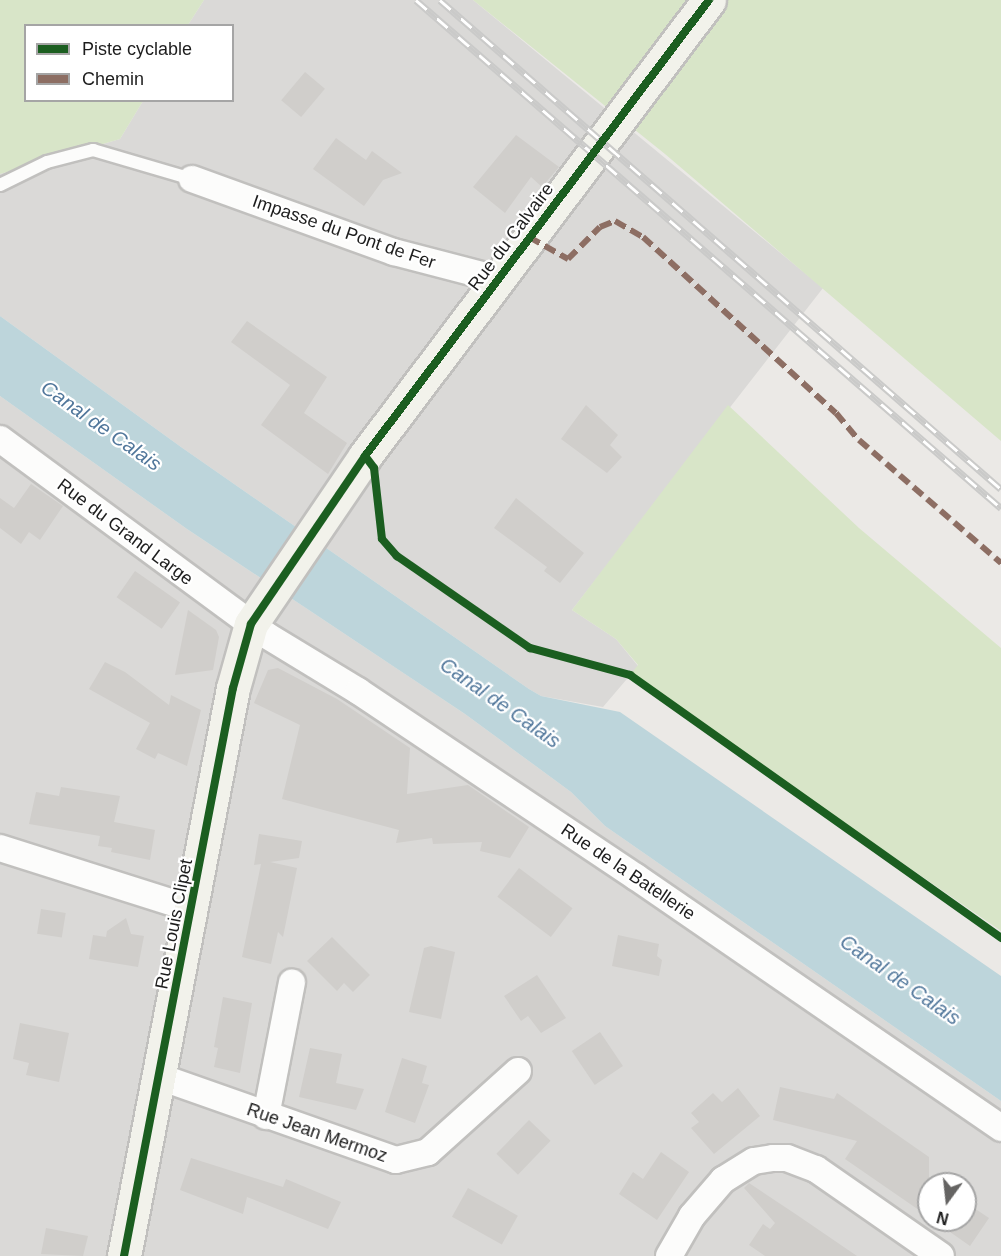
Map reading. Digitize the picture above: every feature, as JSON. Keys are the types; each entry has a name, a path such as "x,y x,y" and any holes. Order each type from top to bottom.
{"street":[{"name":"Rue du Calvaire","path":"257,613 338,492 709,0"},
{"name":"Impasse du Pont de Fer","path":"192,179 394,252 498,279"},
{"name":"Rue du Grand Large","path":"0,439 257,613"},
{"name":"Rue Louis Clipet","path":"124,1256 233,688 257,613"},
{"name":"Rue de la Batellerie","path":"257,613 1001,1128"},
{"path":"0,848 192,909"},
{"path":"266,1116 292,982"},
{"name":"Rue Jean Mermoz","path":"160,1077 385,1158 408,1159 428,1152 518,1071"},
{"path":"669,1256 692,1216 723,1180 754,1161 773,1158 795,1161 816,1169 941,1256"}],"lane":[{"path":"0,185 47,162 93,150 192,179"}],"shaded area":[{"path":"204,0 473,0 823,288 572,610 616,639 638,666 603,707 541,696 529,689 181,447 0,316 0,174 120,139 142,102 234,102 234,24 189,24"},
{"path":"0,396 187,529 465,714 571,792 605,826 1001,1101 1001,1256 0,1256"}],"green space":[{"path":"0,0 204,0 189,24 24,24 24,102 142,102 120,139 0,174"},
{"path":"473,0 1001,0 1001,441 665,154"},
{"path":"728,405 859,528 1001,648 1001,931 630,675 638,665 616,639 572,610"}],"water":[{"name":"Canal de Calais","path":"0,316 181,447 529,689 541,696 620,712 1001,976 1001,1101 605,826 571,792 465,714 187,529 0,396"}],"building":[{"path":"305,72 325,89 301,117 281,100"},
{"path":"516,135 559,167 542,187 531,177 505,213 473,187"},
{"path":"336,138 366,160 372,151 402,173 383,180 364,206 313,169"},
{"path":"247,321 327,377 304,413 347,443 328,474 261,425 290,385 231,342"},
{"path":"586,405 618,435 610,445 622,457 607,473 561,439"},
{"path":"31,484 63,506 40,540 29,532 21,544 0,528 0,498 14,508"},
{"path":"516,498 584,553 560,583 544,571 547,567 494,528"},
{"path":"135,571 180,603 162,629 117,597"},
{"path":"188,610 216,630 219,637 213,670 175,675"},
{"path":"105,662 125,672 169,705 171,695 201,710 187,766 158,753 155,759 136,749 150,723 89,689"},
{"path":"278,668 337,699 410,748 407,794 468,785 529,827 510,858 480,851 482,842 433,844 432,838 396,843 399,830 282,799 300,725 254,703 268,670"},
{"path":"61,787 120,796 114,822 155,830 150,860 111,852 112,848 98,846 100,836 29,824 36,792 59,796"},
{"path":"259,834 302,841 299,858 270,862 297,868 283,937 278,932 271,964 242,957 261,864 254,865"},
{"path":"519,868 573,908 551,937 497,897"},
{"path":"41,909 66,913 62,938 37,934"},
{"path":"126,918 131,934 144,936 138,967 89,959 93,935 106,937 107,931"},
{"path":"618,935 659,944 657,956 662,960 659,976 612,966"},
{"path":"332,937 370,975 353,992 344,983 337,991 307,961"},
{"path":"431,946 455,952 441,1019 409,1012 424,948"},
{"path":"537,975 566,1018 541,1033 528,1016 521,1021 504,996"},
{"path":"223,997 252,1003 240,1073 214,1067 218,1048 214,1047"},
{"path":"20,1023 69,1033 59,1082 26,1075 29,1063 13,1059"},
{"path":"600,1032 623,1066 595,1085 572,1051"},
{"path":"310,1048 342,1054 336,1083 364,1089 356,1110 299,1097"},
{"path":"402,1058 427,1066 422,1083 429,1085 415,1123 385,1112"},
{"path":"780,1087 834,1099 837,1093 929,1157 929,1172 917,1172 917,1209 845,1159 857,1141 773,1120"},
{"path":"738,1088 760,1116 714,1154 691,1128 699,1122 691,1113 713,1093 722,1102"},
{"path":"529,1120 551,1141 518,1175 496,1154"},
{"path":"661,1152 689,1172 657,1220 619,1194 633,1172 643,1179"},
{"path":"191,1158 283,1187 286,1179 341,1202 328,1229 247,1197 243,1214 180,1190"},
{"path":"749,1183 857,1256 765,1256 749,1245 763,1224 770,1229 775,1223 744,1188"},
{"path":"468,1188 518,1216 502,1244 452,1217"},
{"path":"977,1210 989,1218 970,1246 950,1232 977,1232"},
{"path":"46,1228 88,1236 83,1256 41,1254"}],"railway":[{"path":"416,0 1001,508"},
{"path":"440,0 1001,489"}],"marked path":[{"path":"529,237 568,259 600,227 615,221 643,237 836,413 859,440 1001,563"}],"cycle path":[{"path":"124,1256 233,688 251,624 365,456 709,0"},
{"path":"365,456 374,468 382,539 397,556 530,648 630,675 1001,938"}]}
